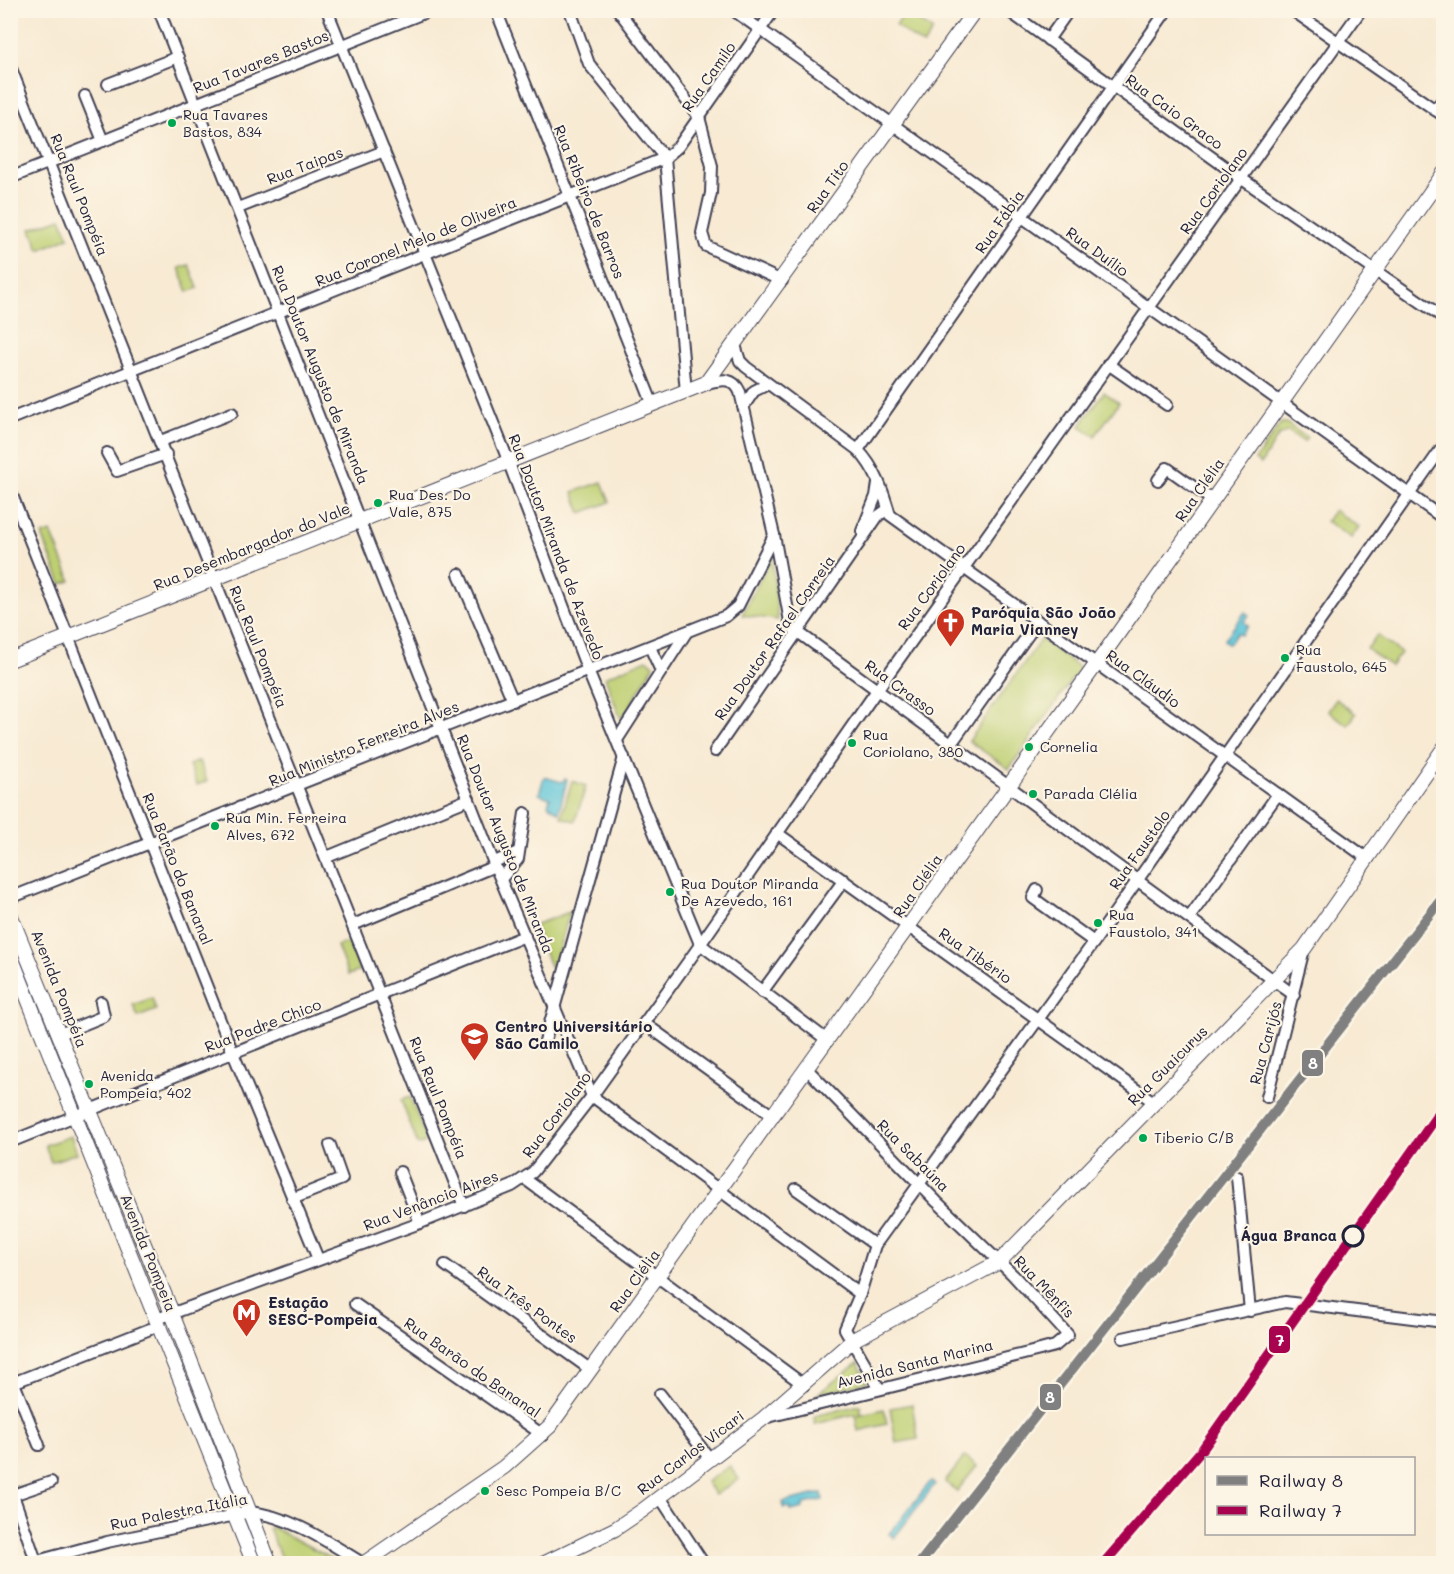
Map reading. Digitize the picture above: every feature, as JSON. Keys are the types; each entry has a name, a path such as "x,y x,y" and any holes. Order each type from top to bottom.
{"main road":[{"name":"Rua Tito","path":"706,383 782,281 975,10"},
{"name":"Rua Clélia","path":"364,1563 504,1467 543,1435 909,927 1443,173"},
{"name":"Rua Desembargador do Vale","path":"10,660 706,383"},
{"name":"Rua Guaicurus","path":"804,1385 853,1340 999,1262 1304,950 1443,748"},
{"name":"Avenida Pompéia","path":"10,914 90,1110"},
{"name":"Avenida Pompeia","path":"10,954 76,1116 154,1324 254,1563"},
{"name":"Avenida Pompeia","path":"90,1110 270,1563"},
{"name":"Rua Carlos Vicari","path":"543,1563 615,1529 764,1418 804,1385"}],"street":[{"name":"Rua Doutor Augusto de Miranda","path":"159,10 469,799 592,1096 860,1294"},
{"name":"Rua Doutor Miranda de Azevedo","path":"327,10 509,463 588,671 700,944"},
{"name":"Rua Tavares Bastos","path":"10,178 430,10"},
{"name":"Rua Ribeiro de Barros","path":"496,10 653,405"},
{"path":"618,10 699,117 712,166 711,193 703,224 703,240 713,251 782,281"},
{"name":"Rua Duílio","path":"733,10 1443,519"},
{"name":"Rua Camilo","path":"665,158 678,147 774,10"},
{"name":"Rua Caio Graco","path":"1007,10 1242,179 1443,318"},
{"path":"1048,39 1068,10"},
{"name":"Rua Fábia","path":"858,450 1167,10"},
{"path":"1292,10 1439,113 1443,98"},
{"name":"Rua Coriolano","path":"525,1179 540,1164 592,1096 877,690 1361,10"},
{"path":"574,13 578,38 589,64 665,158 686,392"},
{"path":"108,84 178,57"},
{"name":"Rua Raul Pompéia","path":"10,66 327,857 464,1206"},
{"path":"85,96 103,141"},
{"name":"Rua Taipas","path":"238,208 384,151"},
{"name":"Rua Coronel Melo de Oliveira","path":"10,419 665,158"},
{"name":"Rua Cláudio","path":"735,345 740,361 858,450 878,480 890,515 1368,860"},
{"path":"1108,364 1167,405"},
{"path":"706,383 732,381 738,388 774,535 791,627 798,632"},
{"path":"743,407 754,392 768,384"},
{"path":"161,441 232,413"},
{"name":"Rua Faustolo","path":"853,1340 845,1329 860,1294 875,1245 1094,942 1443,445"},
{"path":"107,453 117,471 166,454"},
{"path":"1158,480 1167,468 1212,500"},
{"name":"Rua Doutor Rafael Correia","path":"860,542 876,496 878,480"},
{"name":"Rua Barão do Bananal","path":"10,490 233,1053 318,1259"},
{"name":"Rua Doutor Rafael Correia","path":"715,751 878,516 888,509"},
{"name":"Rua Ministro Ferreira Alves","path":"10,898 727,616 738,606 774,535"},
{"path":"459,574 513,701"},
{"path":"951,744 1038,621"},
{"name":"Rua Crasso","path":"798,632 1275,981"},
{"path":"617,740 686,633"},
{"path":"650,647 661,671"},
{"path":"544,1041 624,757"},
{"path":"614,794 634,781"},
{"path":"1189,918 1278,794"},
{"path":"327,857 469,799"},
{"path":"501,879 515,864 525,813"},
{"name":"Rua Tibério","path":"777,833 1155,1103"},
{"path":"353,925 518,852"},
{"path":"762,992 844,880"},
{"path":"1037,890 1033,898 1094,942"},
{"name":"Rua Padre Chico","path":"10,1142 381,996 525,936"},
{"path":"700,944 827,1040"},
{"name":"Rua Carijós","path":"1267,1097 1304,950"},
{"path":"548,992 562,981"},
{"name":"Rua Carijós","path":"1275,981 1294,995"},
{"path":"60,1035 104,1016 101,1002"},
{"path":"644,1023 773,1116"},
{"name":"Rua Sabaúna","path":"807,1069 999,1262"},
{"path":"292,1199 342,1179 330,1145"},
{"path":"400,1172 420,1223"},
{"path":"1237,1177 1250,1311"},
{"path":"525,1179 804,1385"},
{"name":"Rua Venâncio Aires","path":"12,1380 154,1324 172,1313 264,1275 318,1259 420,1223 525,1179"},
{"path":"796,1189 875,1245"},
{"name":"Rua Mênfis","path":"999,1262 1068,1333"},
{"name":"Rua Três Pontes","path":"445,1265 591,1370"},
{"path":"1124,1338 1285,1302 1443,1322"},
{"name":"Rua Barão do Bananal","path":"356,1304 543,1435"},
{"name":"Avenida Santa Marina","path":"764,1418 1055,1346 1068,1336 1068,1333"},
{"path":"853,1340 879,1388"},
{"path":"12,1380 39,1445"},
{"path":"660,1394 710,1459"},
{"path":"31,1562 12,1495 51,1482"},
{"path":"660,1497 704,1563"},
{"name":"Rua Palestra Itália","path":"31,1562 250,1512 268,1513 285,1520 364,1563"}],"green space":[{"path":"905,12 933,31 923,45 896,26"},
{"path":"61,218 69,237 39,250 31,229"},
{"path":"189,265 198,288 188,292 179,268"},
{"path":"1104,392 1119,403 1095,436 1080,426"},
{"path":"1281,423 1286,423 1307,438 1304,442 1288,431 1278,436 1261,464 1255,460"},
{"path":"602,482 610,502 581,513 573,492"},
{"path":"1334,510 1359,527 1351,538 1326,521"},
{"path":"51,532 71,581 61,584 42,535"},
{"path":"772,556 778,620 742,615"},
{"path":"1377,635 1401,653 1391,666 1367,649"},
{"path":"1041,639 1080,668 1009,769 969,741"},
{"path":"647,659 654,665 624,716 620,717 605,677"},
{"path":"1336,699 1356,714 1348,725 1328,711"},
{"path":"199,761 207,781 197,785 189,765"},
{"path":"572,781 586,786 575,821 561,817"},
{"path":"570,912 554,965 550,966 534,925"},
{"path":"348,942 360,971 348,975 337,946"},
{"path":"152,998 156,1010 138,1017 133,1005"},
{"path":"410,1097 427,1141 418,1145 401,1100"},
{"path":"93,1134 162,1307 91,1135"},
{"path":"71,1136 77,1153 51,1162 45,1145"},
{"path":"175,1340 235,1492 233,1494 172,1341"},
{"path":"858,1363 867,1382 816,1395"},
{"path":"912,1404 918,1439 896,1443 890,1408"},
{"path":"860,1405 861,1413 858,1415 884,1409 887,1424 858,1431 855,1414 815,1424 814,1416"},
{"path":"965,1456 977,1466 957,1491 945,1482"},
{"path":"730,1466 739,1479 715,1495 706,1482"},
{"path":"272,1527 340,1563 283,1563 269,1528"}],"water":[{"path":"1245,612 1249,615 1244,622 1248,626 1241,635 1237,633 1229,644 1224,640"},
{"path":"544,777 562,782 567,780 559,812 548,805 550,798 539,794"},
{"path":"931,1481 935,1484 894,1538 889,1534"},
{"path":"822,1493 823,1500 803,1504 803,1508 791,1511 790,1507 784,1508 783,1502"}],"rail line":[{"name":"8","path":"919,1564 1444,896"},
{"name":"7","path":"1103,1564 1202,1450 1444,1106"}],"place":[{"name":"Rua Tavares Bastos, 834","path":"172,123"},
{"name":"Rua Des. Do Vale, 875","path":"378,503"},
{"name":"Paróquia São João Maria Vianney","path":"950,648"},
{"name":"Rua Faustolo, 645","path":"1285,658"},
{"name":"Rua Coriolano, 380","path":"852,743"},
{"name":"Cornelia","path":"1029,747"},
{"name":"Parada Clélia","path":"1033,794"},
{"name":"Rua Min. Ferreira Alves, 672","path":"215,826"},
{"name":"Rua Doutor Miranda De Azevedo, 161","path":"670,892"},
{"name":"Rua Faustolo, 341","path":"1098,923"},
{"name":"Centro Universitário São Camilo","path":"474,1062"},
{"name":"Avenida Pompeia, 402","path":"89,1084"},
{"name":"Tiberio C/B","path":"1143,1138"},
{"name":"Água Branca","path":"1353,1236"},
{"name":"Estação SESC-Pompeia","path":"247,1338"},
{"name":"Sesc Pompeia B/C","path":"485,1491"}]}
